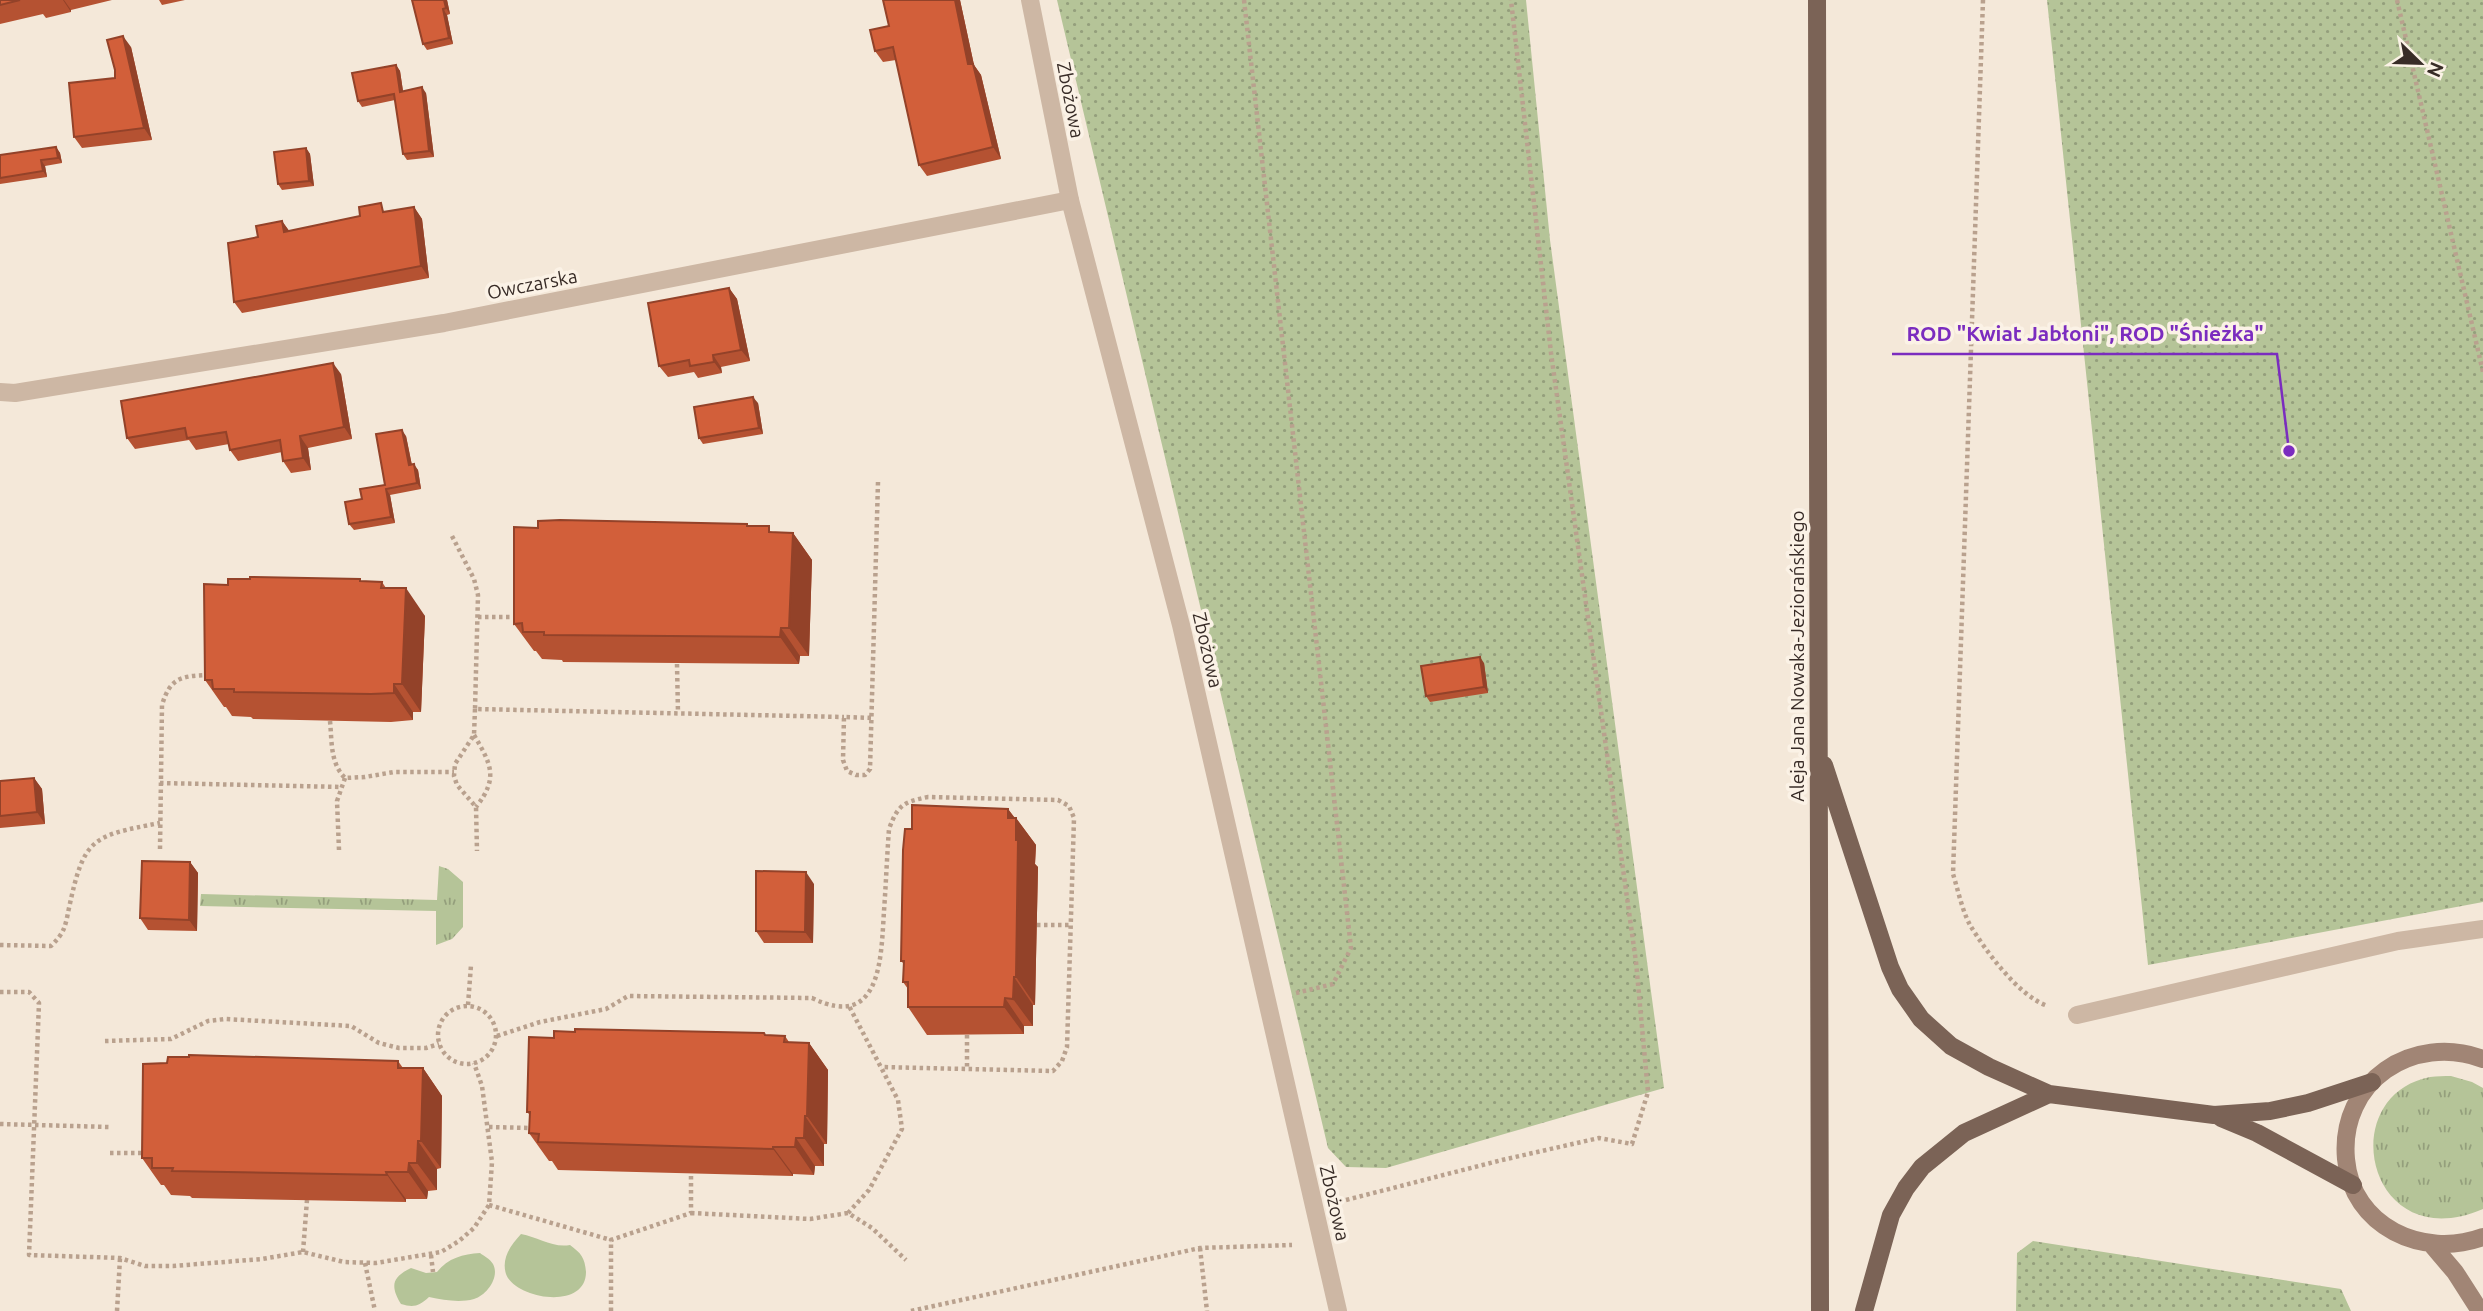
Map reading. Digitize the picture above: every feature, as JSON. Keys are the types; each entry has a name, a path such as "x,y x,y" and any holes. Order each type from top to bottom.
{"main road":[{"name":"Aleja Jana Nowaka-Jeziorańskiego","path":"1817,0 1820,1311"},
{"path":"1818,749 1886,956 1900,989 1921,1019 1951,1046 1989,1067 2049,1094 2214,1115 2270,1111 2296,1106 2372,1082"},
{"path":"2465,1053 2483,1047"},
{"path":"2483,1059 2442,1050 2420,1053 2398,1061 2379,1074 2353,1112 2347,1134 2346,1160 2353,1185 2366,1207 2384,1226 2406,1238 2432,1245 2448,1245 2483,1237"},
{"path":"1864,1311 1891,1214 1922,1167 1964,1132 2049,1094"},
{"path":"2214,1115 2258,1133 2353,1185"},
{"path":"2432,1245 2455,1272 2480,1311"}],"street":[{"name":"Zbożowa","path":"1030,0 1070,200 1181,625 1338,1311"},
{"name":"Owczarska","path":"0,392 15,393 444,323 1070,200"},
{"path":"2077,1015 2398,941 2483,929"}],"path":[{"path":"1244,0 1351,948 1333,984 1267,1002"},
{"path":"1315,1210 1369,1193 1599,1138 1632,1144 1648,1093 1636,962 1551,353 1511,0"},
{"path":"1983,0 1953,873 1969,923 2002,970 2043,1004 2077,1015"},
{"path":"2397,0 2483,372"},
{"path":"844,717 843,760 847,771 864,775 870,769 878,482"},
{"path":"452,536 474,579 478,594 474,735 460,755 454,772 457,785 476,807 477,851"},
{"path":"478,617 518,617"},
{"path":"677,664 678,713"},
{"path":"160,849 162,705 166,691 174,681 187,676 211,675"},
{"path":"475,709 871,718"},
{"path":"330,721 333,757 339,772 345,778 394,772 454,772"},
{"path":"474,735 488,758 492,773 486,795 476,807"},
{"path":"338,850 337,801 345,778"},
{"path":"160,783 342,787"},
{"path":"497,1036 540,1022 606,1009 628,996 812,998 829,1006 849,1006 866,997 875,983 882,961 889,829 896,810 909,801 928,797 1058,800 1069,806 1074,818 1067,1047 1062,1061 1053,1071 881,1067"},
{"path":"0,945 51,946 62,935 78,869 98,839 116,831 160,823"},
{"path":"1037,925 1070,925"},
{"path":"468,1005 471,965"},
{"path":"0,992 29,992 39,1003 29,1255 120,1258 145,1266 173,1266 262,1259 303,1252 344,1262 365,1263 441,1252 467,1235 489,1205 492,1162 482,1086 474,1063"},
{"path":"468,1005 486,1011 496,1027 497,1036 489,1055 474,1063 460,1063 443,1053 437,1034 443,1016 450,1010 468,1005"},
{"path":"489,1205 611,1240 691,1213 810,1219 848,1213 869,1191 902,1129 898,1100 849,1006"},
{"path":"104,1041 171,1039 208,1021 225,1019 351,1026 379,1044 399,1048 426,1048 439,1044"},
{"path":"967,1035 967,1069"},
{"path":"0,1124 109,1127"},
{"path":"488,1127 535,1128"},
{"path":"110,1153 161,1153"},
{"path":"691,1174 691,1213"},
{"path":"303,1252 307,1200"},
{"path":"848,1213 872,1228 906,1259"},
{"path":"611,1240 611,1311"},
{"path":"911,1311 1200,1248 1297,1245"},
{"path":"1200,1248 1207,1311"},
{"path":"431,1255 432,1272"},
{"path":"117,1311 120,1258"},
{"path":"365,1263 375,1311"}],"green space":[{"path":"1057,0 1526,0 1550,240 1664,1088 1386,1168 1346,1167 1328,1148"},
{"path":"2047,0 2483,0 2483,902 2148,965"},
{"path":"439,866 448,869 463,882 463,927 452,939 436,945 436,911 200,906 201,894 437,900"},
{"path":"2451,1076 2483,1088 2483,1209 2443,1218 2412,1212 2390,1194 2377,1169 2374,1140 2381,1113 2400,1090 2430,1077"},
{"path":"521,1234 574,1248 585,1263 583,1284 575,1292 549,1297 535,1295 512,1283 506,1274 506,1257"},
{"path":"2033,1241 2341,1289 2351,1311 2016,1311 2017,1253"},
{"path":"480,1253 493,1264 495,1274 488,1290 479,1297 457,1301 429,1297 416,1305 401,1304 394,1287 405,1271 411,1268 426,1273 437,1272 456,1258"}],"building":[{"path":"0,0 20,0 0,5"},
{"path":"412,0 444,0 446,8 443,9 449,38 423,44"},
{"path":"883,0 955,0 968,64 973,64 993,147 919,165 893,47 875,51 870,30 889,26"},
{"path":"123,36 144,128 74,137 69,83 115,78 107,40"},
{"path":"396,65 400,92 422,87 429,151 403,154 394,94 358,101 352,73"},
{"path":"56,147 58,158 41,160 43,171 0,178 0,155"},
{"path":"306,148 309,181 278,184 274,152"},
{"path":"381,203 383,212 414,207 421,266 234,302 228,243 258,237 256,226 282,221 284,232 360,216 359,207"},
{"path":"729,288 741,350 713,355 714,362 690,366 689,360 659,366 648,303"},
{"path":"333,363 344,427 300,436 303,458 283,461 280,440 230,450 226,432 187,438 185,428 127,438 121,401"},
{"path":"753,397 759,428 699,438 694,407"},
{"path":"402,430 409,465 414,464 417,483 386,489 391,517 349,524 345,502 362,499 360,489 385,485 376,434"},
{"path":"538,521 747,524 769,526 769,532 793,533 789,628 781,628 780,637 544,635 544,632 523,632 522,623 514,624 514,527 538,528"},
{"path":"228,579 360,579 382,582 381,588 406,588 402,684 394,684 394,693 371,694 234,692 234,689 213,689 212,680 205,680 204,584 228,585"},
{"path":"1480,657 1484,687 1426,696 1421,666"},
{"path":"34,778 37,812 0,816 0,781"},
{"path":"912,805 1008,809 1008,818 1016,818 1016,977 1013,999 1005,998 1004,1007 908,1007 908,982 903,982 904,961 901,961 903,850 905,829 912,829"},
{"path":"142,861 190,862 189,920 140,918"},
{"path":"756,871 806,872 805,932 756,931"},
{"path":"575,1029 764,1033 785,1036 784,1042 809,1043 804,1138 796,1138 795,1147 773,1149 538,1142 539,1134 529,1133 530,1112 527,1112 529,1037 554,1038 554,1031 575,1032"},
{"path":"189,1055 398,1061 398,1068 423,1068 421,1141 418,1141 417,1163 409,1163 408,1172 386,1172 387,1175 172,1171 173,1168 152,1168 152,1158 142,1158 143,1064 167,1063 168,1057"}],"place":[{"name":"ROD \"Kwiat Jabłoni\", ROD \"Śnieżka\"","path":"2289,451"}]}
